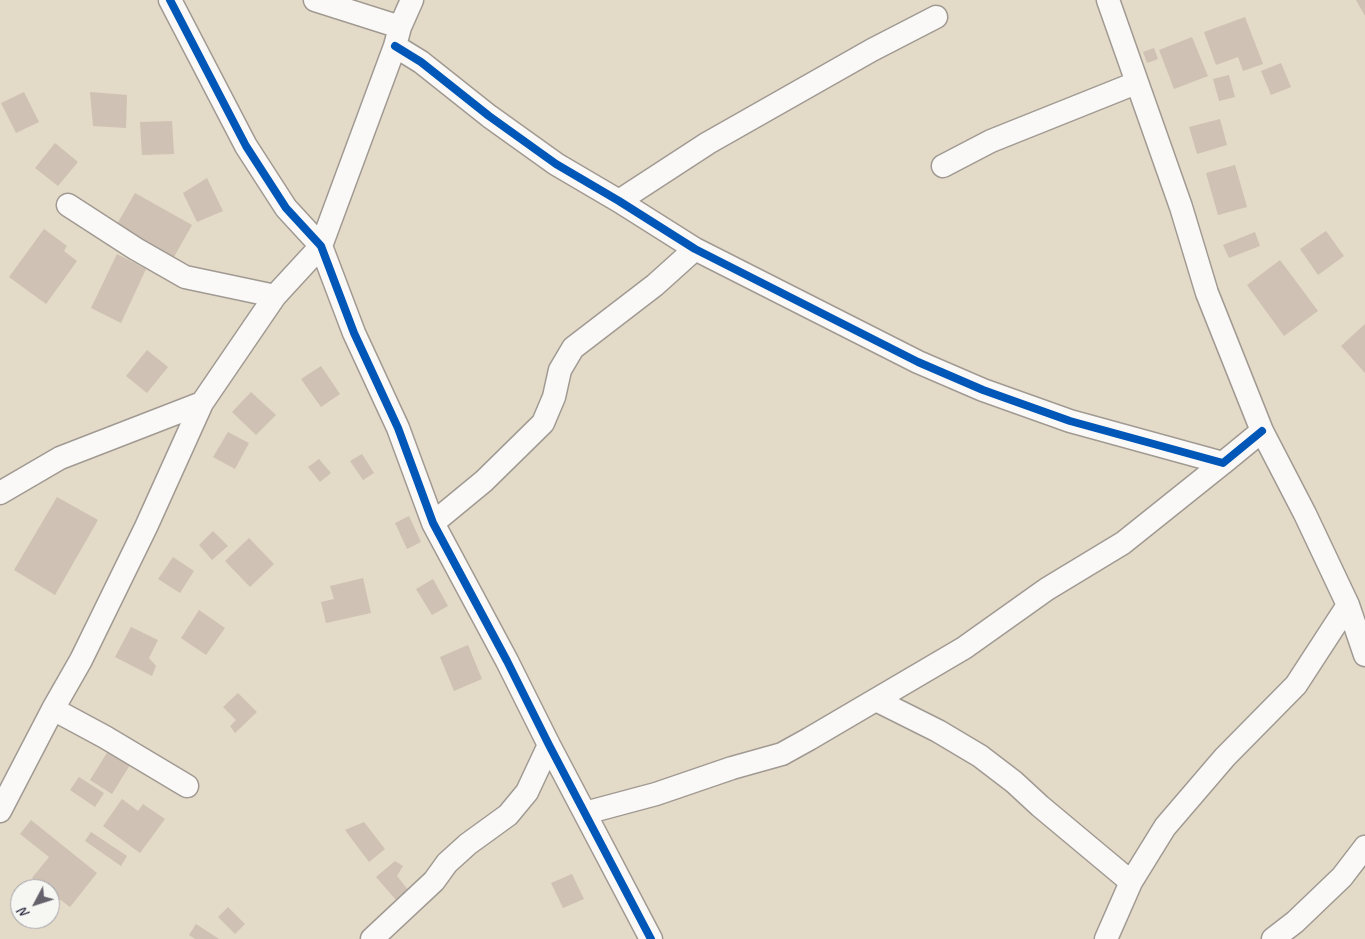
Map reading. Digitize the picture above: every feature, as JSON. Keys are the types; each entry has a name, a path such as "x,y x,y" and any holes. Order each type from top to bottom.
{"street":[{"path":"170,0 246,146 286,208 321,246 354,332 398,428 433,523 651,939"},
{"path":"315,0 398,36 421,62 525,143 695,249 918,362 983,390 1070,421 1223,463"},
{"path":"0,811 52,709 80,660 146,527 202,403 275,296 321,246 412,0"},
{"path":"1108,0 1181,208 1207,293 1262,431 1305,514 1348,606 1365,655"},
{"path":"619,201 708,143 872,50 936,17"},
{"path":"943,166 991,141 1136,83"},
{"path":"68,205 136,250 185,277 275,296"},
{"path":"433,523 484,480 543,423 554,397 560,370 573,348 655,285 695,249"},
{"path":"0,493 60,458 202,403"},
{"path":"585,813 656,794 732,768 782,754 964,648 1047,589 1123,543 1262,431"},
{"path":"1106,939 1130,882 1165,827 1225,757 1296,685 1348,606"},
{"path":"876,700 938,730 980,756 1014,782 1130,882"},
{"path":"52,709 114,742 187,786"},
{"path":"372,939 434,881 447,863 468,844 508,815 527,792 549,745"},
{"path":"1273,939 1295,922 1342,877 1365,847"}],"building":[{"path":"1356,0 1365,0 1365,16"},
{"path":"1245,17 1263,64 1243,71 1238,57 1216,65 1204,32"},
{"path":"1192,37 1208,76 1174,89 1159,50"},
{"path":"1154,48 1158,59 1147,63 1143,52"},
{"path":"1281,63 1291,87 1271,95 1261,71"},
{"path":"1229,75 1235,97 1219,101 1213,79"},
{"path":"24,92 39,122 16,133 1,103"},
{"path":"90,92 127,95 126,128 93,126"},
{"path":"1220,119 1227,145 1197,154 1189,127"},
{"path":"172,121 174,154 142,155 140,122"},
{"path":"55,143 78,162 58,186 35,168"},
{"path":"1235,165 1247,207 1218,215 1206,173"},
{"path":"207,178 223,211 197,222 183,193"},
{"path":"135,193 192,225 170,264 113,231"},
{"path":"44,229 67,246 64,251 77,261 46,304 9,277"},
{"path":"1326,231 1344,256 1318,275 1300,249"},
{"path":"1255,232 1260,246 1229,258 1223,245"},
{"path":"117,254 146,269 121,323 91,308"},
{"path":"1280,260 1318,311 1284,336 1247,285"},
{"path":"1365,324 1365,373 1341,346"},
{"path":"147,350 168,367 147,393 126,376"},
{"path":"321,366 340,394 321,407 301,379"},
{"path":"251,392 276,415 256,435 232,412"},
{"path":"228,432 249,443 235,469 213,457"},
{"path":"362,454 374,473 363,480 350,461"},
{"path":"319,459 331,473 320,482 308,467"},
{"path":"57,497 98,520 55,595 14,570"},
{"path":"409,516 421,542 407,549 395,523"},
{"path":"213,531 228,546 212,560 199,545"},
{"path":"249,538 274,564 250,587 225,561"},
{"path":"173,557 194,571 180,593 158,579"},
{"path":"363,578 371,613 326,623 321,602 334,599 330,586"},
{"path":"433,579 448,606 432,615 416,589"},
{"path":"199,610 225,628 206,655 181,638"},
{"path":"131,627 158,640 149,658 156,666 152,676 115,657"},
{"path":"468,645 482,679 454,691 440,657"},
{"path":"238,693 257,712 235,733 230,726 236,720 223,707"},
{"path":"108,751 130,765 112,794 90,780"},
{"path":"79,777 104,793 95,807 70,790"},
{"path":"122,799 138,811 143,804 165,819 140,853 103,826"},
{"path":"31,820 97,873 70,907 60,900 60,879 32,878 49,857 20,834"},
{"path":"364,822 385,849 369,862 345,830"},
{"path":"91,832 127,856 121,866 85,841"},
{"path":"395,861 403,866 397,876 408,890 396,900 376,877"},
{"path":"572,874 584,899 563,908 551,883"},
{"path":"228,907 245,924 235,934 218,917"},
{"path":"196,924 219,939 195,939 189,935"}],"cycle path":[{"path":"170,0 246,146 286,208 321,246 354,333 398,428 433,523 651,939"},
{"path":"395,46 421,62 489,116 556,164 695,249 918,362 983,390 1070,421 1223,463 1262,431"}]}
